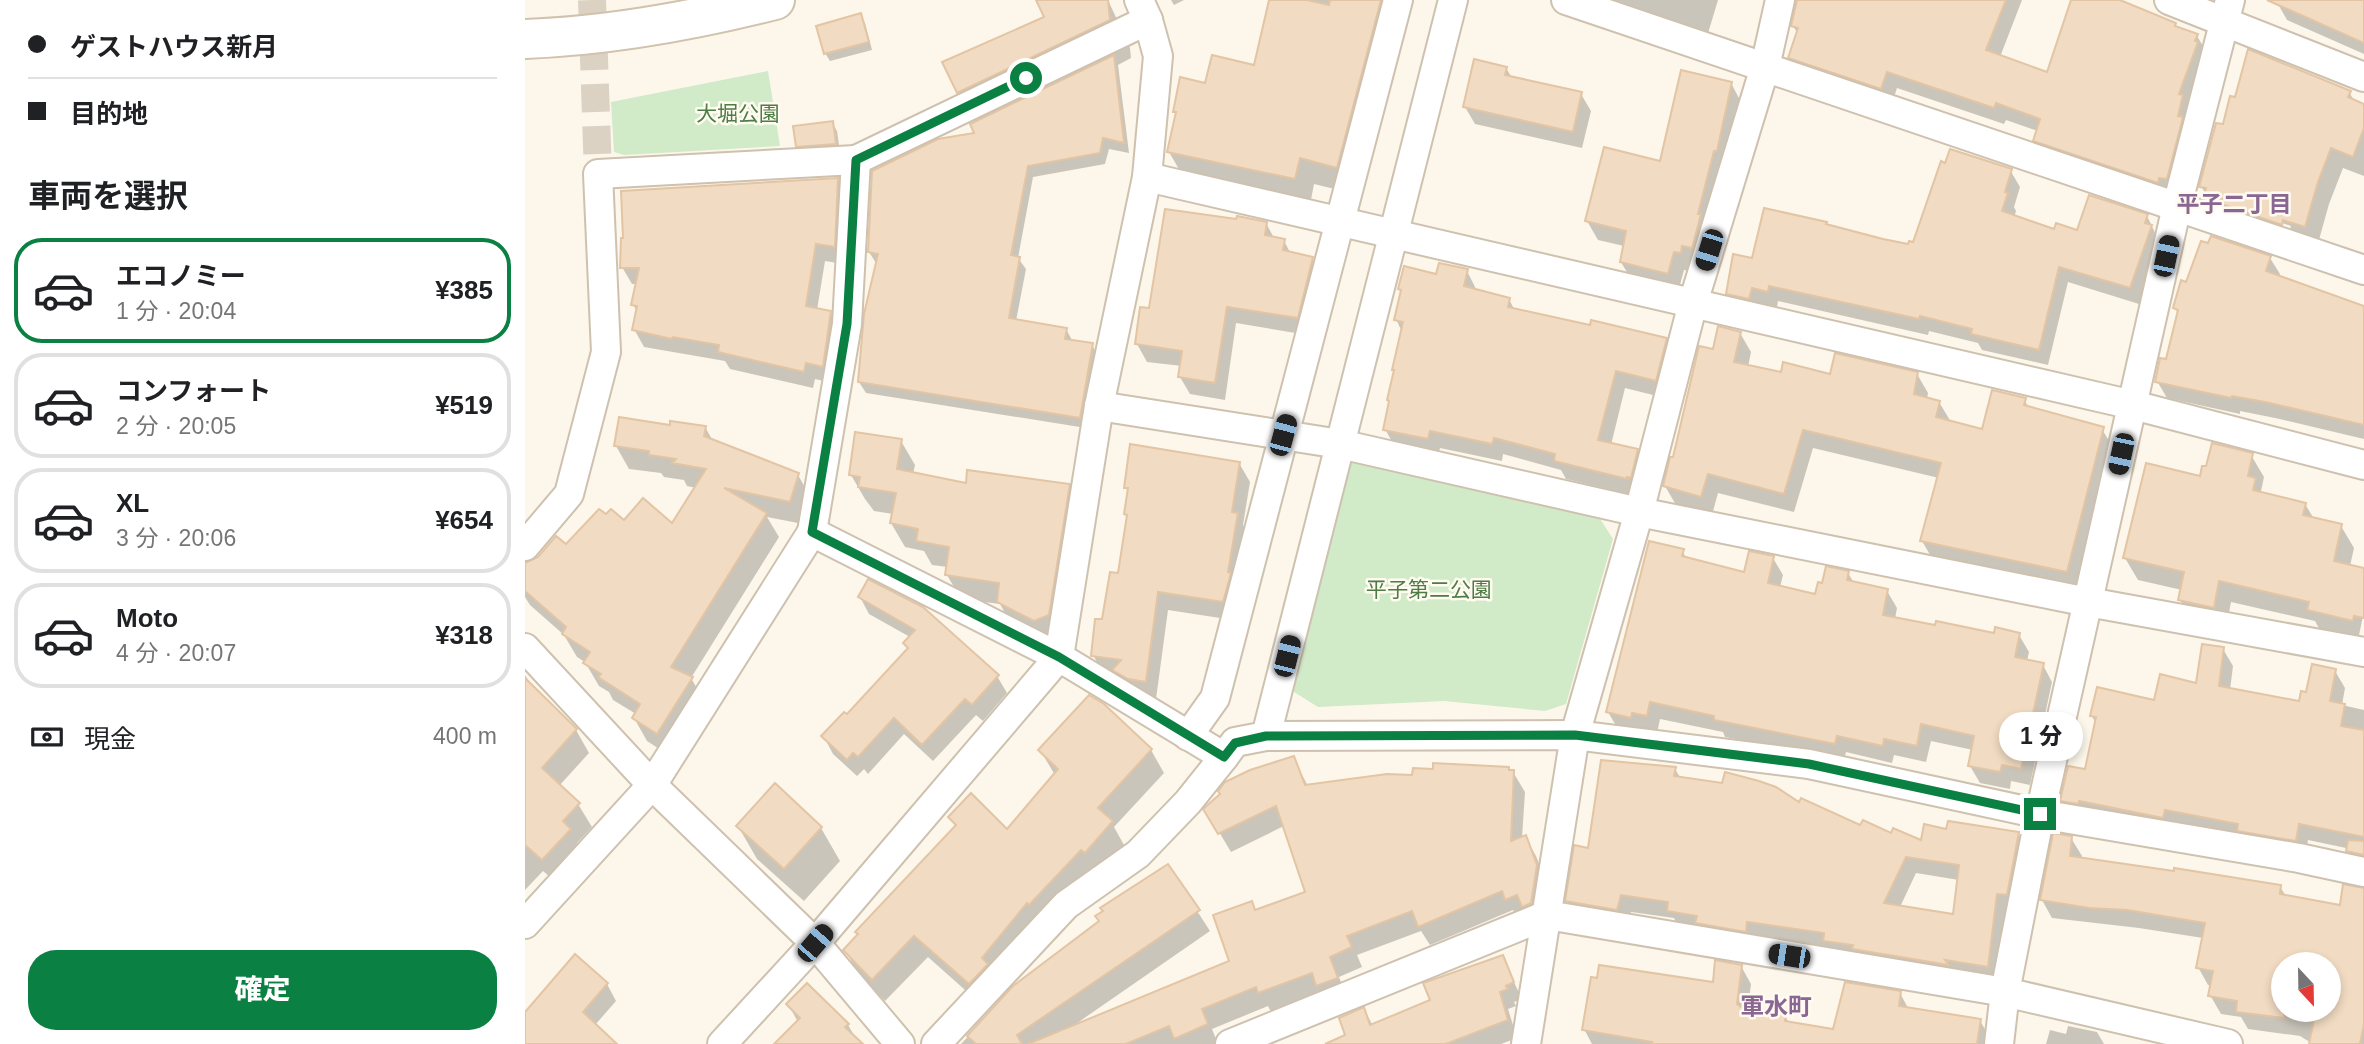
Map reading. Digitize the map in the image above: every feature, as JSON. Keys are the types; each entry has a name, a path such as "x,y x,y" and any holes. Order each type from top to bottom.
{"street":[{"path":"525,39 621,29 775,0"},
{"path":"1188,736 1215,698 1398,0"},
{"path":"1266,736 1453,0"},
{"path":"1566,0 2364,270"},
{"path":"1527,1044 1575,735 1639,512 1693,303 1765,67 1780,0"},
{"path":"2169,0 2227,12 2364,78"},
{"path":"525,546 569,494 606,352 598,174 856,160 1143,10 1158,57 1147,177 1099,405 1059,657 815,943 722,1044"},
{"path":"1999,1044 2005,992 2040,814 2177,206 2227,12"},
{"path":"525,925 652,785 812,532 847,324 856,160"},
{"path":"1147,177 2133,405 2364,465"},
{"path":"1099,405 1340,444 1639,512 2088,601 2364,652"},
{"path":"812,532 1059,657 1224,757"},
{"path":"525,648 652,785 815,943 900,1044"},
{"path":"936,1044 1066,905 1138,855 1188,802 1235,743 1266,736 1575,735 1809,764 2040,814 2286,855 2364,872"},
{"path":"1230,1044 1547,915 2005,992 2228,1044"}],"green space":[{"name":"大堀公園","path":"768,71 780,146 624,155 614,152 611,102"},
{"name":"平子第二公園","path":"1362,458 1595,511 1613,539 1566,704 1545,711 1444,701 1318,707 1291,690 1339,467"}],"building":[{"path":"1036,0 1108,0 1110,20 957,93 942,62 1044,17"},
{"path":"1269,0 1307,0 1329,5 1330,0 1381,0 1337,168 1300,158 1295,179 1167,152 1180,77 1205,83 1212,55 1254,65"},
{"path":"1797,0 2006,0 1986,50 2047,72 2071,0 2120,0 2176,23 2175,26 2198,34 2195,41 2198,42 2179,94 2183,95 2178,116 2183,117 2167,179 2159,178 2158,183 2033,141 2040,119 1996,103 1994,108 1887,72 1881,89 1788,58 1798,28 1791,26"},
{"path":"2267,0 2364,0 2364,43"},
{"path":"861,13 869,42 824,54 816,26"},
{"path":"2248,49 2351,91 2348,97 2364,104 2364,128 2353,157 2331,148 2305,227 2283,220 2282,225 2221,204 2222,199 2205,193 2206,188 2199,187 2216,123 2223,124 2230,96 2235,97"},
{"path":"1114,55 1124,143 1103,138 1100,153 1028,166 1011,255 1020,257 1009,318 1067,328 1065,339 1093,343 1080,418 858,382 864,314 878,254 868,252 872,171 938,139 974,133 970,124"},
{"path":"1474,59 1507,67 1505,75 1582,92 1573,132 1463,107"},
{"path":"1681,70 1732,82 1717,151 1714,151 1698,214 1701,214 1692,248 1682,246 1681,253 1674,252 1668,274 1620,262 1626,231 1585,221 1604,147 1660,161"},
{"path":"833,121 836,144 796,147 793,126"},
{"path":"1950,149 2012,169 2002,211 2054,229 2056,223 2077,230 2089,195 2148,214 2145,223 2152,225 2130,288 2059,267 2039,350 1971,334 1972,329 1920,316 1919,319 1769,286 1768,292 1752,288 1749,299 1726,294 1733,254 1752,258 1764,208 1827,222 1826,224 1883,239 1908,244 1909,241 1913,242 1941,161 1945,163"},
{"path":"838,178 835,247 816,244 806,306 831,311 823,367 806,363 804,372 718,352 719,345 632,330 637,306 631,305 639,268 620,268 623,238 621,191"},
{"path":"1165,209 1236,219 1237,216 1267,222 1265,235 1285,239 1283,250 1313,257 1298,318 1227,307 1215,383 1178,377 1182,351 1135,344 1140,307 1149,308"},
{"path":"2211,236 2271,256 2266,271 2364,306 2364,425 2265,402 2232,396 2231,398 2155,382 2160,358 2166,359 2178,310 2173,308 2181,280 2186,282 2201,241 2208,243"},
{"path":"1439,263 1468,269 1464,286 1510,298 1508,307 1590,325 1591,320 1667,338 1656,381 1616,371 1598,440 1638,449 1631,478 1554,461 1555,454 1494,438 1492,444 1430,431 1428,439 1383,430 1403,322 1394,320 1404,266 1436,274"},
{"path":"1718,326 1741,332 1734,362 1781,372 1783,362 1830,374 1835,353 1918,372 1914,394 1940,401 1936,417 1982,429 1992,390 2026,398 2024,405 2104,427 2067,572 1920,541 1941,463 1803,430 1784,494 1708,474 1701,497 1663,486 1670,457 1673,457 1699,346 1713,349"},
{"path":"619,417 670,425 670,421 706,426 704,436 799,473 790,502 724,488 767,513 671,667 693,677 657,734 632,718 640,704 598,677 601,674 583,663 590,652 562,634 566,627 525,591 525,563 538,557 556,536 566,544 599,509 606,514 611,509 624,520 643,498 672,523 706,469 672,463 676,459 649,455 649,451 614,446"},
{"path":"855,432 902,439 897,469 966,483 967,470 1070,484 1049,615 1034,621 997,602 999,583 945,575 949,547 916,541 918,529 890,523 896,493 858,487 860,477 849,475"},
{"path":"2212,443 2253,453 2248,476 2256,478 2253,490 2306,503 2303,515 2342,524 2334,561 2364,568 2364,618 2354,616 2353,621 2307,610 2309,602 2219,581 2214,608 2178,600 2184,572 2123,558 2146,463 2200,476 2202,466 2206,466"},
{"path":"1130,444 1240,462 1232,512 1238,513 1228,572 1231,573 1223,602 1158,592 1146,682 1128,679 1112,670 1121,660 1091,656 1095,619 1102,619 1110,572 1118,573 1127,515 1124,514 1128,488 1124,488"},
{"path":"1649,541 1684,549 1682,556 1744,572 1749,551 1774,556 1768,583 1815,594 1818,582 1822,583 1826,566 1849,571 1847,580 1888,589 1883,615 1935,625 1936,621 1994,633 1995,627 2020,633 2015,657 2044,663 2021,769 2002,765 2000,772 1968,766 1974,736 1921,724 1917,746 1884,739 1883,746 1837,736 1835,744 1714,720 1714,716 1650,702 1647,716 1632,713 1631,718 1606,712"},
{"path":"868,579 923,607 999,675 972,705 965,699 922,745 894,718 858,757 853,753 847,760 821,736 844,712 847,714 908,648 903,643 915,630 858,597"},
{"path":"2202,644 2224,647 2219,686 2299,701 2301,691 2306,692 2312,664 2336,669 2330,701 2345,704 2341,726 2364,730 2364,837 2299,824 2296,841 2237,831 2238,824 2165,810 2163,818 2079,801 2078,804 2060,801 2068,766 2085,769 2096,717 2090,716 2097,687 2154,700 2160,674 2196,683"},
{"path":"525,678 577,729 542,768 580,803 563,821 571,829 542,860 525,845"},
{"path":"1089,695 1104,704 1152,749 1098,808 1113,821 1085,853 1081,850 1029,905 1027,903 982,958 988,964 969,984 914,936 872,980 843,950 858,934 855,932 956,825 948,817 971,793 1007,829 1058,769 1038,750"},
{"path":"1294,756 1305,785 1387,774 1412,775 1413,768 1433,769 1433,763 1509,767 1509,770 1514,770 1511,841 1526,835 1537,865 1531,903 1522,907 1517,895 1505,900 1502,891 1418,927 1412,911 1347,936 1352,947 1330,957 1338,978 1316,986 1312,973 1258,993 1256,987 1202,1009 1208,1024 1174,1039 1169,1026 1126,1044 1028,1044 1229,961 1213,915 1252,901 1255,910 1305,892 1276,806 1218,834 1203,809 1220,794 1218,791 1225,782 1250,770"},
{"path":"1601,760 1676,767 1674,776 1722,783 1725,772 1776,787 1799,802 1801,798 1860,825 1863,820 1891,833 1893,828 1921,840 1924,824 1946,829 1948,821 2019,832 2007,895 1997,894 1988,967 1945,960 1949,965 1852,949 1853,945 1823,941 1824,933 1747,922 1746,932 1695,923 1697,916 1667,911 1668,902 1621,895 1617,910 1565,901 1574,845 1588,848","holes":["1906,857 1959,865 1953,914 1884,903"]},
{"path":"775,783 822,827 784,869 736,826"},
{"path":"2053,833 2072,836 2070,856 2174,871 2174,868 2281,885 2280,894 2340,905 2343,884 2364,888 2364,1024 2360,1044 2309,1044 2314,1022 2341,1022 2341,952 2271,952 2271,1016 2236,1012 2237,1001 2208,996 2213,971 2196,968 2205,923 2127,910 2089,908 2040,900"},
{"path":"2348,840 2364,841 2364,855 2346,851"},
{"path":"1168,864 1200,910 1017,1035 1022,1044 976,1044 967,1036 1013,986 1099,921 1095,916 1103,911 1100,908"},
{"path":"575,954 608,983 583,1012 617,1044 525,1044 525,1012"},
{"path":"1503,955 1514,982 1506,986 1508,989 1500,992 1508,1020 1446,1044 1325,1044 1345,1035 1339,1018 1364,1007 1370,1025 1430,1000 1423,983"},
{"path":"1715,960 1742,965 1737,1004 1741,1007 1786,1015 1785,1021 1833,1029 1845,982 1901,991 1899,1006 1981,1019 1977,1044 1651,1044 1652,1042 1582,1030 1591,977 1597,978 1599,965 1713,982"},
{"path":"807,983 849,1024 845,1027 863,1044 774,1044 800,1018 786,1004"}],"tunnel":[{"path":"592,0 598,174"}],"district":[{"name":"平子二丁目","path":"2234,204"},
{"name":"軍水町","path":"1776,1006"}],"route":[{"path":"1026,78 856,160 847,324 812,532 1059,657 1224,757 1235,743 1266,736 1575,735 1809,764 2040,814"}]}
